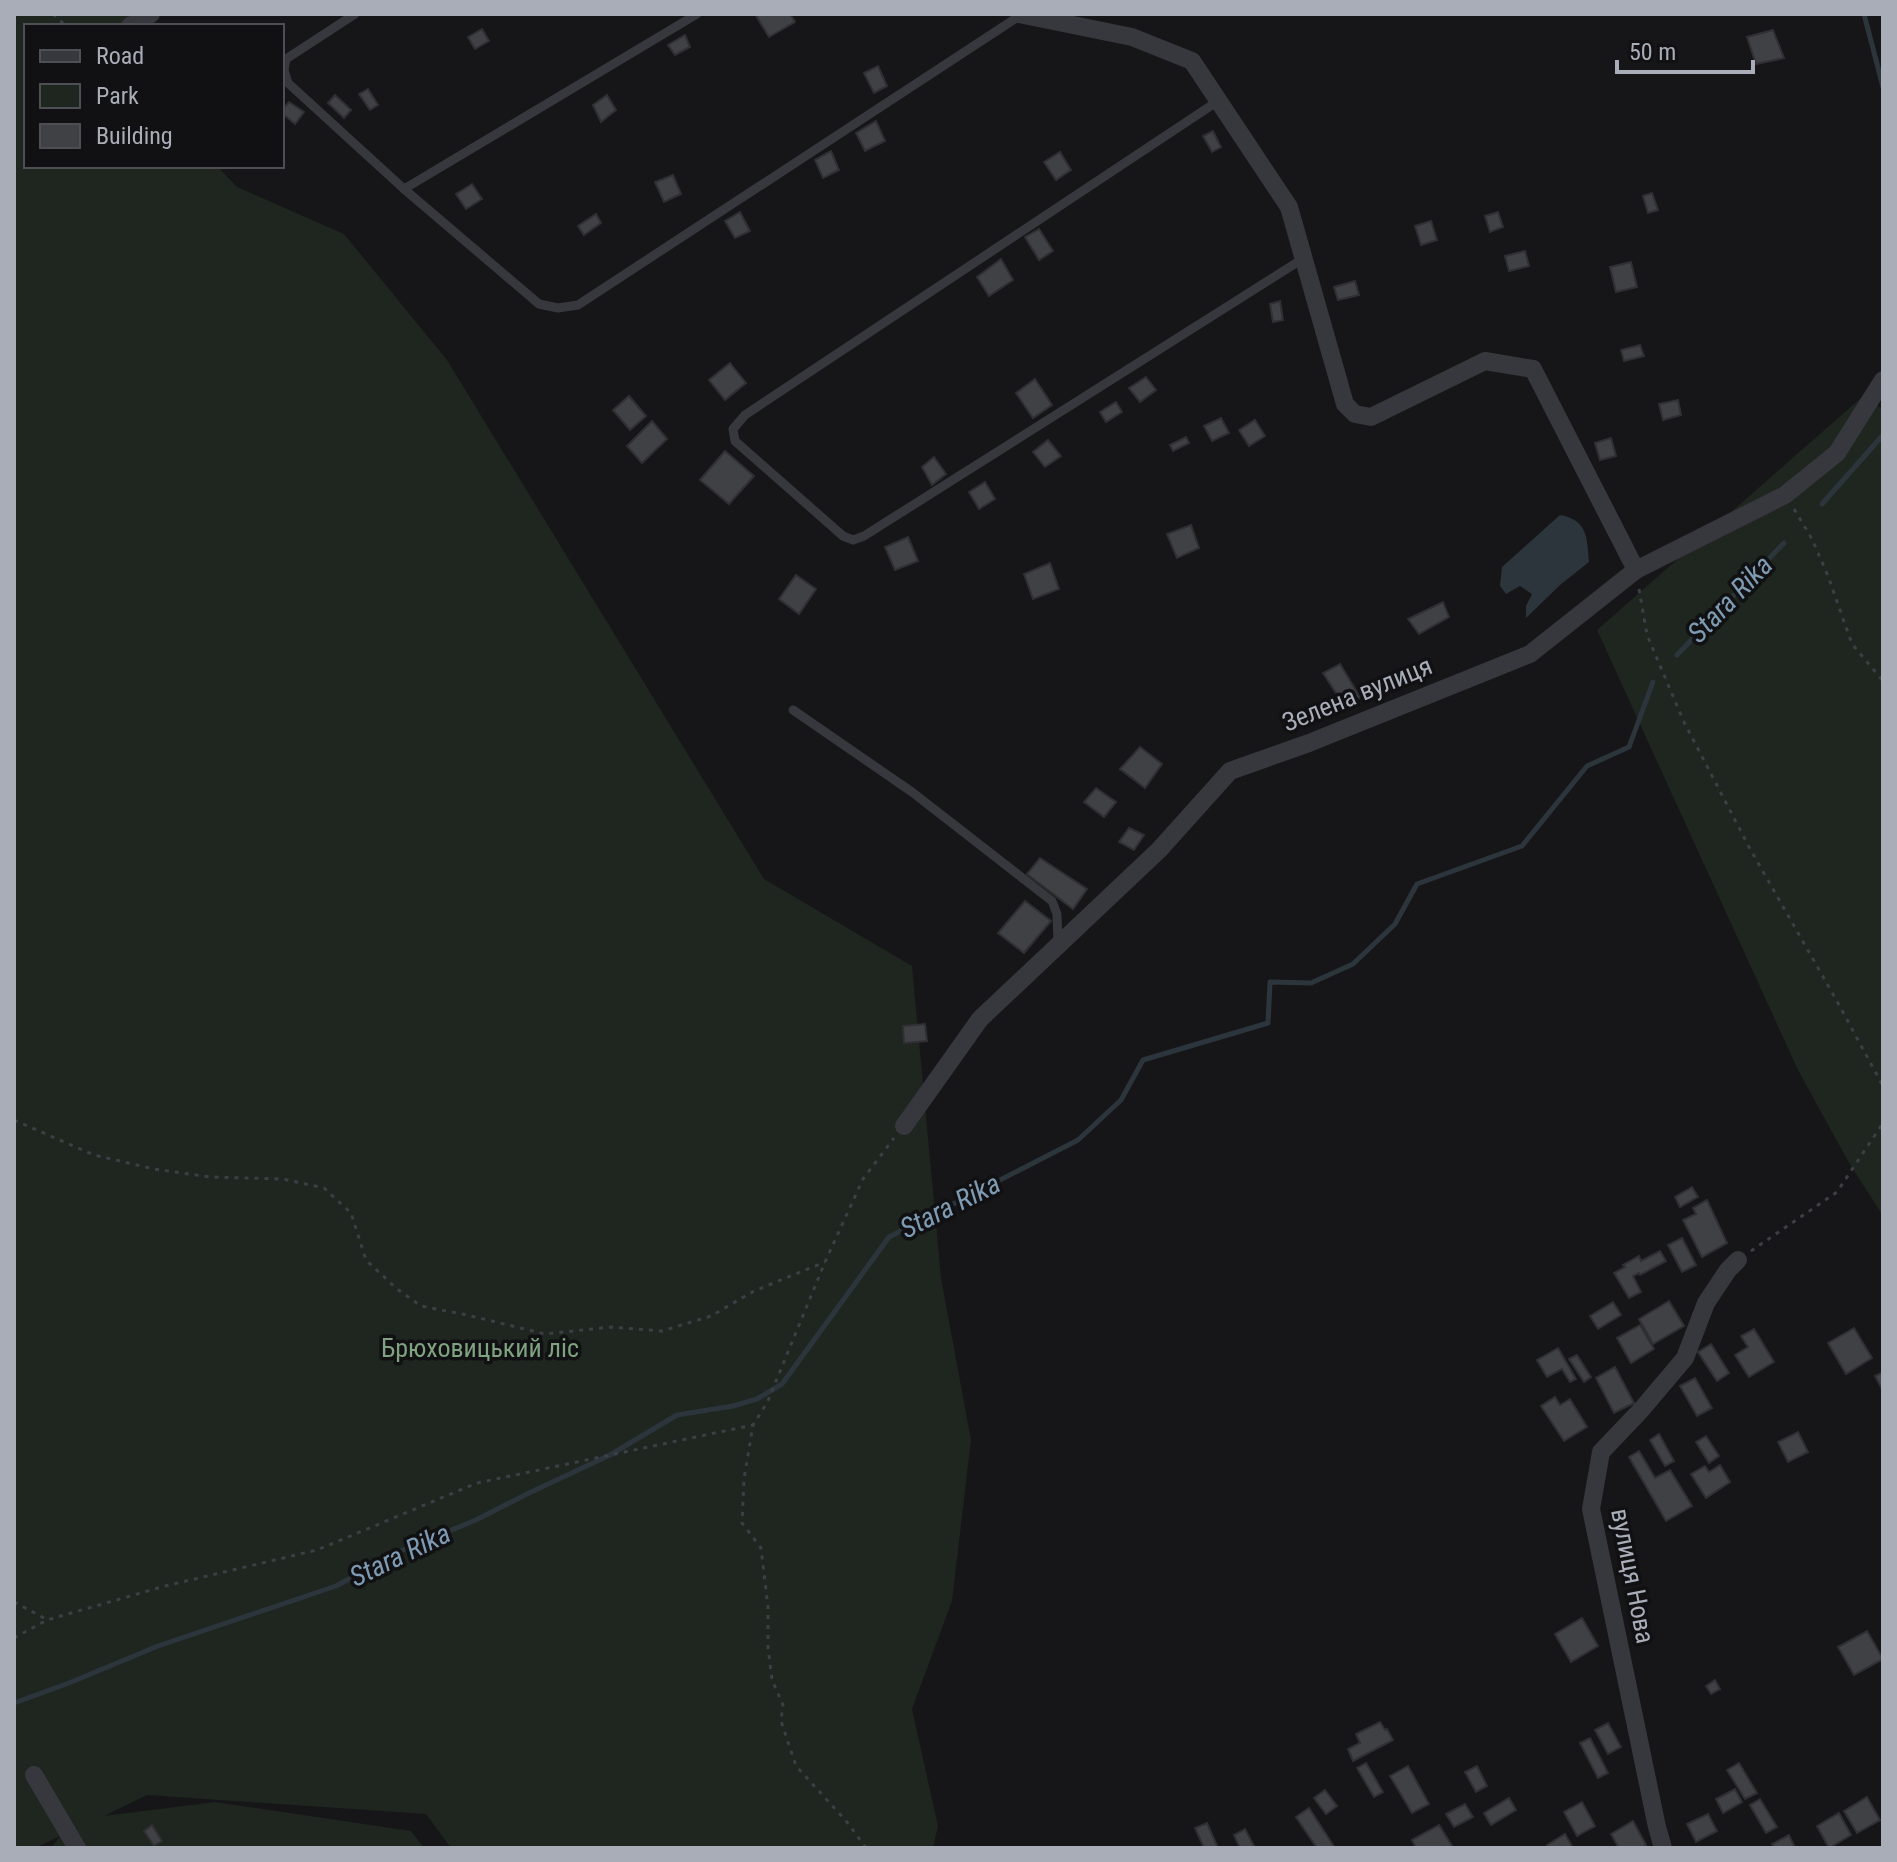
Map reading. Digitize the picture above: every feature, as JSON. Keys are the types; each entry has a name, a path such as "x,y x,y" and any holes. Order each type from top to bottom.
{"street":[{"path":"134,24 151,14"},
{"path":"1020,15 1132,37 1192,61 1289,207 1345,404 1355,414 1371,417 1485,361 1533,369 1636,570"},
{"name":"Зелена вулиця","path":"904,1126 980,1019 1159,850 1230,771 1309,743 1530,654 1636,570 1785,495 1837,453 1883,380"},
{"name":"вулиця Нова","path":"1663,1848 1591,1509 1601,1452 1685,1358 1706,1303 1738,1260"},
{"path":"34,1775 77,1848"}],"lane":[{"path":"355,14 286,59 284,70 288,83 404,189 539,304 558,308 578,305 1020,15"},
{"path":"404,189 697,14"},
{"path":"1218,101 745,415 733,429 735,441 843,536 853,540 864,536 1304,258"},
{"path":"793,710 912,792 1052,901 1057,914 1058,944"}],"path":[{"path":"1785,495 1812,539 1852,644 1883,681"},
{"path":"1636,570 1647,635 1684,722 1749,847 1883,1086"},
{"path":"14,1120 94,1155 154,1169 210,1177 283,1179 324,1188 351,1213 366,1260 421,1306 545,1334 611,1327 662,1331 711,1316 754,1291 825,1262"},
{"path":"1738,1260 1837,1192 1883,1123"},
{"path":"866,1848 847,1822 796,1766 781,1721 783,1705 772,1680 768,1647 768,1607 761,1548 742,1523 744,1479 753,1425 767,1403 825,1262 863,1179 904,1126"},
{"path":"15,1636 47,1620 165,1586 317,1550 477,1483 753,1425"},
{"path":"14,1602 47,1620"}],"green space":[{"name":"Брюховицький ліс","path":"14,14 134,14 139,24 24,24 24,168 219,168 237,187 344,234 447,360 764,879 912,966 941,1278 971,1440 952,1601 912,1709 938,1826 933,1848 451,1848 426,1814 147,1795 104,1816 215,1802 411,1831 424,1848 51,1848 60,1836 35,1848 14,1848"},
{"path":"1862,397 1883,409 1883,1216 1848,1161 1798,1070 1597,630"}],"shaded area":[{"path":"1560,515 1569,517 1581,526 1589,562 1526,618 1526,606 1532,594 1520,586 1506,594 1500,586 1502,567"}],"building":[{"path":"755,14 790,14 795,22 769,37"},
{"path":"482,29 489,41 475,49 468,37"},
{"path":"1773,30 1784,58 1756,64 1747,37"},
{"path":"685,35 690,47 675,55 668,45"},
{"path":"878,66 887,86 874,93 864,73"},
{"path":"368,89 378,105 370,110 359,94"},
{"path":"335,95 351,110 344,118 328,103"},
{"path":"607,95 616,110 601,122 593,105"},
{"path":"289,102 304,112 295,124 284,115 284,108"},
{"path":"876,121 885,141 865,151 856,133"},
{"path":"1213,131 1221,147 1212,152 1203,136"},
{"path":"831,151 839,170 823,178 815,160"},
{"path":"1060,152 1071,170 1056,180 1044,162"},
{"path":"673,175 681,194 664,202 655,182"},
{"path":"472,184 482,199 466,209 456,194"},
{"path":"1652,193 1658,210 1648,213 1643,196"},
{"path":"740,212 750,231 735,238 725,221"},
{"path":"1498,212 1503,227 1490,232 1485,216"},
{"path":"596,214 601,223 584,235 578,226"},
{"path":"1431,221 1437,240 1421,245 1415,226"},
{"path":"1039,229 1053,251 1039,260 1025,237"},
{"path":"1525,251 1529,266 1509,271 1505,256"},
{"path":"1001,259 1013,280 989,296 977,277"},
{"path":"1631,262 1637,287 1616,292 1610,267"},
{"path":"1355,281 1359,295 1338,300 1334,287"},
{"path":"1280,301 1283,320 1273,322 1270,304"},
{"path":"1640,345 1644,356 1624,361 1621,350"},
{"path":"730,363 746,383 725,400 709,380"},
{"path":"1146,377 1156,390 1140,402 1129,388"},
{"path":"1035,379 1052,405 1033,418 1016,393"},
{"path":"629,396 646,416 630,430 613,410"},
{"path":"1678,400 1681,415 1663,420 1659,404"},
{"path":"1116,402 1122,412 1106,422 1100,412"},
{"path":"1221,418 1229,433 1212,441 1204,426"},
{"path":"1255,420 1265,436 1249,446 1239,430"},
{"path":"652,421 667,439 642,463 627,446"},
{"path":"1186,437 1189,443 1173,451 1170,445"},
{"path":"1611,438 1616,456 1600,460 1595,443"},
{"path":"1048,440 1061,456 1045,467 1033,452"},
{"path":"725,451 754,476 729,504 700,480"},
{"path":"934,457 946,474 932,485 922,467"},
{"path":"985,482 995,499 979,509 969,492"},
{"path":"1191,525 1199,548 1177,558 1167,534"},
{"path":"908,537 918,561 895,570 885,547"},
{"path":"1050,563 1059,589 1033,599 1024,574"},
{"path":"796,575 816,589 799,614 779,599"},
{"path":"1443,602 1449,617 1419,634 1408,619"},
{"path":"1340,664 1360,697 1346,708 1323,673"},
{"path":"1140,747 1162,764 1145,788 1120,769"},
{"path":"1096,788 1116,802 1104,817 1084,802"},
{"path":"1129,828 1144,835 1134,850 1119,842"},
{"path":"1040,858 1087,889 1073,909 1027,874"},
{"path":"1025,901 1051,921 1024,953 998,933"},
{"path":"925,1024 927,1041 904,1043 903,1026"},
{"path":"1692,1187 1698,1197 1680,1207 1675,1197"},
{"path":"1707,1200 1727,1243 1702,1257 1683,1220 1696,1214 1693,1208"},
{"path":"1682,1238 1696,1265 1682,1272 1668,1245"},
{"path":"1660,1251 1666,1261 1633,1276 1641,1292 1629,1298 1614,1273 1639,1256 1641,1261"},
{"path":"1669,1301 1684,1326 1653,1344 1639,1319"},
{"path":"1613,1302 1621,1315 1598,1329 1590,1316"},
{"path":"1640,1325 1654,1349 1631,1363 1617,1338"},
{"path":"1854,1328 1872,1358 1846,1374 1828,1343"},
{"path":"1754,1329 1774,1362 1749,1377 1735,1355 1748,1347 1741,1336"},
{"path":"1711,1344 1729,1373 1717,1381 1698,1352"},
{"path":"1558,1348 1576,1379 1570,1382 1562,1369 1547,1377 1537,1360"},
{"path":"1577,1355 1591,1377 1584,1382 1569,1359"},
{"path":"1615,1367 1634,1403 1614,1413 1596,1378"},
{"path":"1883,1372 1883,1391 1875,1376"},
{"path":"1695,1378 1712,1408 1697,1416 1680,1386"},
{"path":"1555,1397 1560,1405 1570,1399 1587,1427 1564,1441 1541,1406"},
{"path":"1798,1432 1808,1452 1788,1462 1778,1442"},
{"path":"1659,1434 1674,1461 1665,1466 1650,1440"},
{"path":"1706,1436 1719,1456 1709,1463 1696,1442"},
{"path":"1639,1451 1655,1478 1670,1470 1692,1506 1666,1521 1629,1457"},
{"path":"1720,1465 1730,1482 1706,1498 1691,1474 1705,1466 1709,1472"},
{"path":"1582,1618 1598,1646 1571,1662 1555,1634"},
{"path":"1867,1631 1883,1659 1854,1675 1838,1647"},
{"path":"1715,1680 1720,1689 1711,1694 1706,1686"},
{"path":"1380,1722 1393,1740 1353,1761 1348,1749 1360,1743 1356,1734"},
{"path":"1608,1723 1621,1747 1608,1754 1595,1730"},
{"path":"1590,1738 1608,1773 1598,1778 1580,1743"},
{"path":"1366,1763 1383,1792 1374,1797 1357,1768"},
{"path":"1739,1763 1757,1793 1745,1799 1727,1770"},
{"path":"1408,1766 1429,1804 1412,1813 1390,1776"},
{"path":"1477,1766 1487,1786 1476,1792 1465,1772"},
{"path":"1735,1789 1742,1802 1723,1813 1716,1799"},
{"path":"1325,1790 1337,1806 1326,1814 1314,1798"},
{"path":"1867,1797 1880,1820 1857,1833 1844,1811"},
{"path":"1509,1798 1516,1810 1491,1825 1484,1813"},
{"path":"1760,1799 1777,1827 1766,1833 1750,1805"},
{"path":"1582,1802 1595,1826 1577,1836 1564,1812"},
{"path":"1465,1804 1473,1817 1454,1827 1446,1814"},
{"path":"1309,1808 1335,1848 1317,1848 1296,1817"},
{"path":"1839,1813 1851,1835 1829,1848 1817,1826"},
{"path":"1708,1814 1717,1831 1696,1842 1687,1824"},
{"path":"1633,1821 1646,1845 1641,1848 1619,1848 1611,1834"},
{"path":"1207,1823 1218,1848 1204,1848 1195,1828"},
{"path":"152,1825 162,1841 154,1846 144,1831"},
{"path":"1439,1825 1452,1846 1416,1848 1412,1840"},
{"path":"1245,1829 1255,1848 1240,1848 1234,1835"},
{"path":"1565,1834 1573,1848 1549,1848 1547,1845"},
{"path":"1789,1835 1795,1848 1775,1848 1772,1844"}],"waterway":[{"name":"Stara Rika","path":"1864,14 1883,87"},
{"name":"Stara Rika","path":"1822,504 1883,435"},
{"name":"Stara Rika","path":"1677,655 1784,543"},
{"name":"Stara Rika","path":"14,1703 158,1646 336,1586 403,1550 476,1520 610,1455 677,1415 757,1399 782,1384 889,1237 1078,1140 1121,1100 1143,1060 1268,1023 1270,982 1311,983 1353,964 1395,924 1417,884 1522,846 1587,766 1629,747 1653,682"}]}
